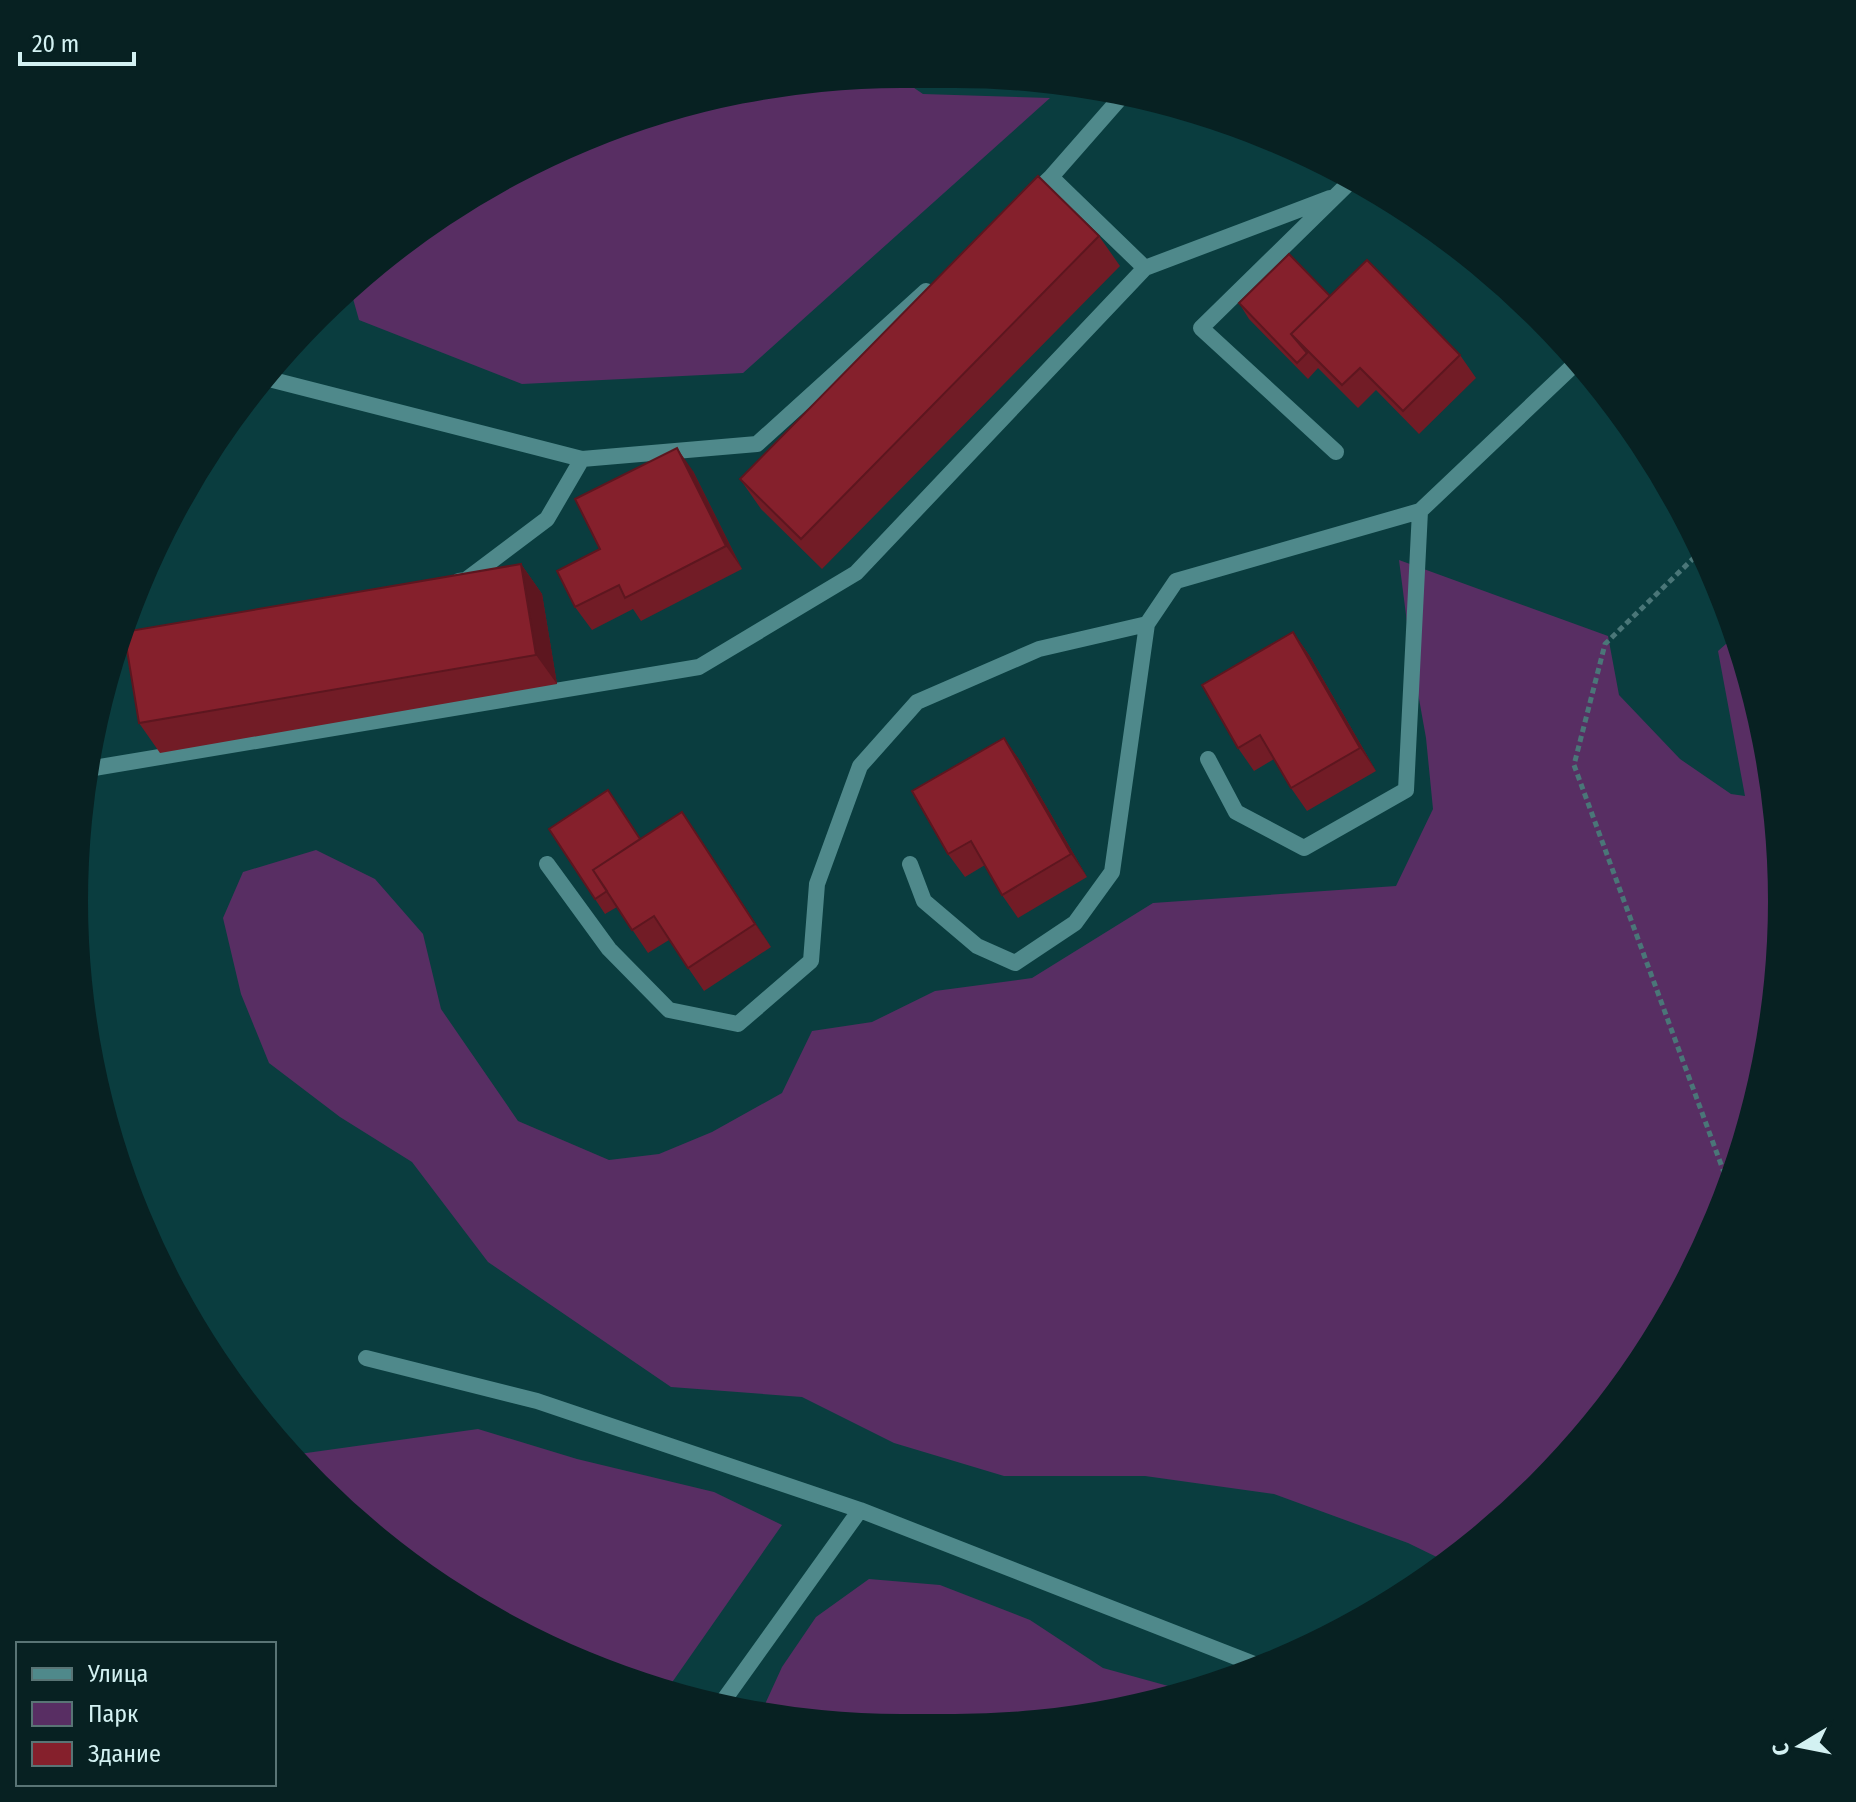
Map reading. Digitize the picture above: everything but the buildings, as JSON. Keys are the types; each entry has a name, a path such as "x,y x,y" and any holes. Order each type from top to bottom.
{"street":[{"path":"1016,209 1051,177 1115,104"},
{"path":"1051,177 1145,268"},
{"path":"1336,452 1201,328 1343,187"},
{"path":"100,767 699,667 856,573 1145,268 1330,198"},
{"path":"277,381 582,459 757,444 934,284"},
{"path":"910,864 924,901 977,946 1015,963 1075,923 1112,872 1147,624 1176,581 1420,511 1569,369"},
{"path":"450,583 466,580 547,519 582,459"},
{"path":"1208,759 1236,812 1304,848 1406,790 1420,511"},
{"path":"547,864 609,949 669,1010 738,1024 811,961 817,884 860,766 917,702 1039,649 1147,624"},
{"path":"366,1358 537,1401 860,1510 1244,1660"},
{"path":"728,1695 860,1510"}],"path":[{"path":"1692,559 1605,644 1574,765 1723,1168"}],"green space":[{"path":"914,88 923,94 1050,98 743,373 522,384 359,320 354,301 449,225 541,172 640,131 742,104 848,90"},
{"path":"1399,560 1608,636 1619,695 1680,759 1731,794 1745,796 1718,651 1726,644 1752,742 1761,795 1768,901 1761,1007 1752,1060 1725,1162 1684,1261 1631,1353 1566,1437 1491,1512 1436,1556 1408,1543 1274,1494 1145,1476 1004,1476 894,1443 802,1397 671,1387 488,1262 412,1162 340,1117 269,1063 241,994 223,918 243,872 316,850 375,879 423,934 441,1009 518,1121 609,1160 659,1154 712,1132 782,1093 812,1031 872,1022 935,991 1032,978 1153,903 1396,886 1433,809 1426,738"},
{"path":"478,1429 577,1459 714,1492 782,1525 673,1681 590,1652 494,1605 406,1546 365,1512 305,1453"},
{"path":"869,1579 940,1585 1030,1620 1103,1668 1167,1686 1061,1707 1008,1712 848,1712 766,1702 782,1667 816,1617"}]}
